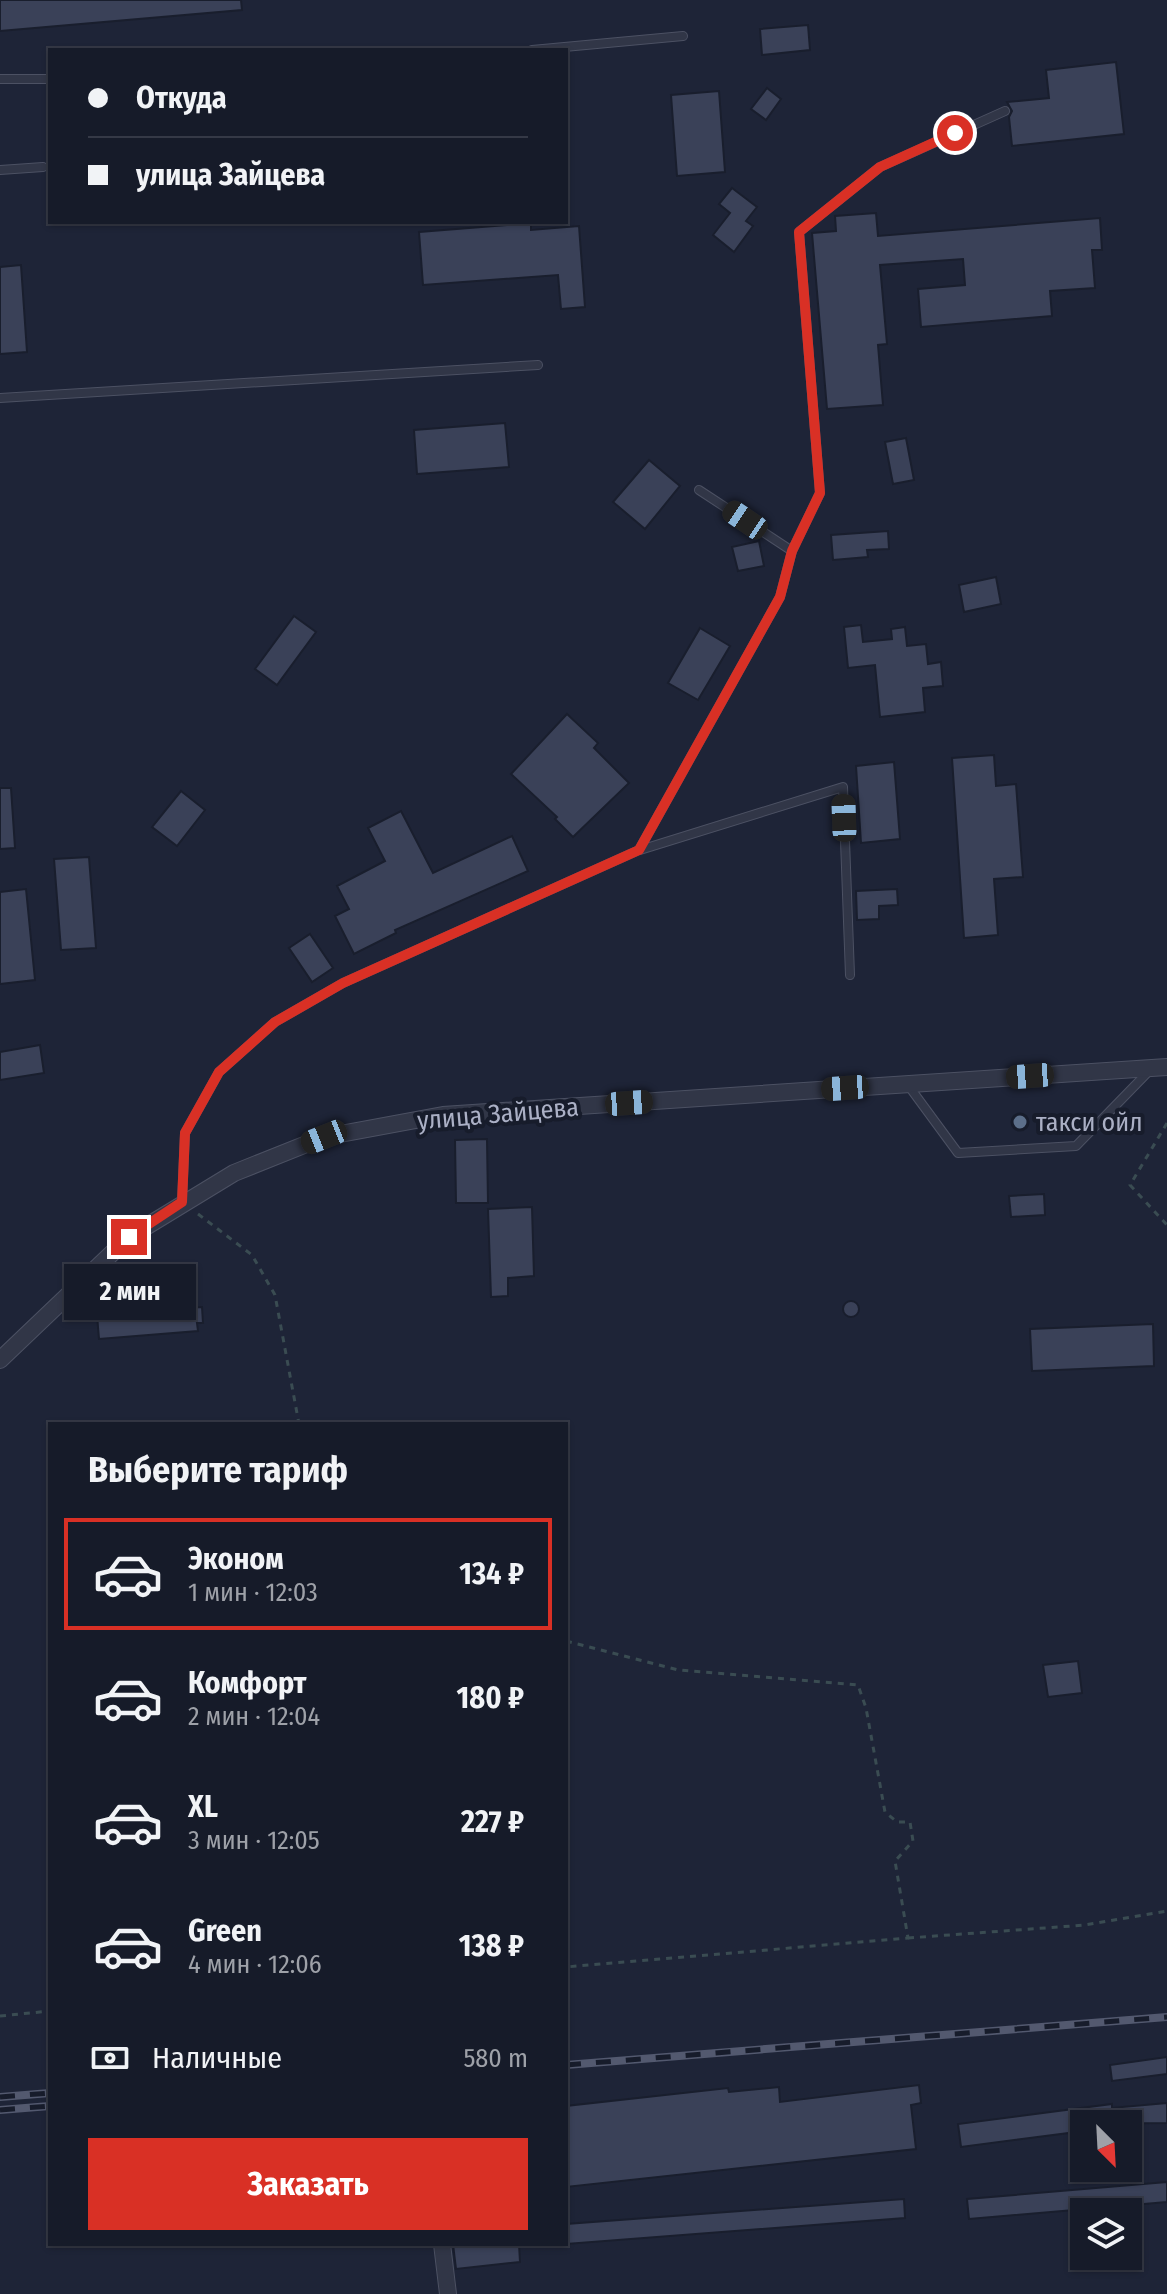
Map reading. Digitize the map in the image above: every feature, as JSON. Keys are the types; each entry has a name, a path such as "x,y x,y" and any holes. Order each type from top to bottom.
{"street":[{"name":"улица Зайцева","path":"0,1360 129,1237 234,1173 324,1137 443,1115 1160,1068"},
{"path":"442,2246 448,2294"}],"lane":[{"path":"554,48 683,36"},
{"path":"0,79 48,79"},
{"path":"639,850 780,597 792,551 820,493 799,232 880,167 1005,111"},
{"path":"0,170 43,167"},
{"path":"0,398 538,365"},
{"path":"699,490 792,551"},
{"path":"182,1202 185,1133 219,1072 275,1022 343,983 639,850 843,787 850,975"},
{"path":"907,1084 958,1153 1076,1146 1160,1068"}],"path":[{"path":"1167,1123 1130,1185 1167,1225"},
{"path":"182,1202 252,1255 275,1295 299,1422"},
{"path":"568,1642 678,1670 858,1685 866,1708 885,1812 897,1822 910,1822 913,1841 895,1861 908,1938"},
{"path":"568,1967 1085,1925 1167,1911"},
{"path":"0,2016 48,2011"}],"building":[{"path":"0,0 241,0 242,10 0,31"},
{"path":"808,25 810,50 762,55 760,29"},
{"path":"1116,62 1124,134 1012,146 1009,117 1012,111 1007,102 1049,98 1046,70"},
{"path":"767,88 781,99 766,120 751,109"},
{"path":"719,91 725,172 677,176 671,95"},
{"path":"732,188 757,207 746,221 753,226 734,252 713,235 730,213 719,204"},
{"path":"876,213 878,236 1100,218 1102,250 1092,250 1095,288 1050,291 1052,316 921,327 918,289 965,285 963,259 880,265 887,344 878,345 883,405 827,409 812,233 836,231 835,216"},
{"path":"519,224 531,224 531,230 579,226 585,307 561,309 558,275 423,285 419,232"},
{"path":"21,265 27,352 0,354 0,267"},
{"path":"505,423 509,467 417,474 414,430"},
{"path":"906,438 914,480 893,484 885,442"},
{"path":"649,460 680,486 645,529 613,502"},
{"path":"888,531 889,549 867,550 868,557 833,560 831,535"},
{"path":"759,541 764,566 738,571 732,547"},
{"path":"996,577 1001,604 964,612 959,585"},
{"path":"294,616 316,632 277,685 255,669"},
{"path":"861,625 863,642 892,639 891,629 905,627 907,646 926,644 928,664 941,662 943,686 923,688 925,712 880,717 875,665 848,668 844,627"},
{"path":"700,628 730,646 698,700 668,683"},
{"path":"567,714 598,743 594,748 629,783 573,837 555,819 557,817 511,774"},
{"path":"994,755 996,786 1016,784 1023,877 994,879 998,935 964,938 952,758"},
{"path":"894,762 900,839 861,843 856,766"},
{"path":"0,788 11,788 15,848 0,849"},
{"path":"181,791 205,810 177,846 152,827"},
{"path":"401,811 433,873 512,836 528,871 395,930 396,933 354,954 335,916 349,909 337,886 385,861 368,828"},
{"path":"89,857 96,948 61,950 54,859"},
{"path":"26,889 35,980 0,984 0,892"},
{"path":"897,889 898,905 879,906 879,919 857,920 856,891"},
{"path":"310,934 333,968 312,982 289,948"},
{"path":"40,1045 44,1073 0,1080 0,1052"},
{"path":"487,1139 488,1203 456,1203 455,1140"},
{"path":"1044,1194 1045,1215 1011,1217 1009,1196"},
{"path":"532,1207 534,1276 508,1278 508,1296 491,1297 488,1209"},
{"path":"848,1301 854,1301 859,1309 857,1315 848,1317 843,1312 843,1306"},
{"path":"202,1307 203,1323 197,1323 198,1331 99,1339 97,1315"},
{"path":"1153,1324 1154,1366 1032,1371 1030,1329"},
{"path":"1078,1661 1082,1693 1048,1697 1043,1665"},
{"path":"1167,2057 1167,2074 1112,2081 1110,2065"},
{"path":"919,2085 921,2103 911,2105 916,2149 568,2187 568,2106 728,2088 729,2092 779,2087 780,2102"},
{"path":"1167,2103 1167,2123 1142,2123 1142,2110 1070,2110 1070,2133 961,2147 958,2124 1112,2104 1112,2108"},
{"path":"1167,2182 1167,2202 1142,2204 1142,2198 1070,2198 1070,2210 969,2219 967,2199"},
{"path":"904,2199 905,2218 568,2244 568,2224"},
{"path":"453,2246 519,2246 520,2262 456,2269"}],"railway":[{"path":"568,2065 1167,2017"},
{"path":"0,2097 48,2093"},
{"path":"0,2110 48,2106"}],"place":[{"name":"такси ойл","path":"1020,1122"}],"route":[{"path":"129,1237 182,1202 185,1133 219,1072 275,1022 343,983 639,850 780,597 792,551 820,493 799,232 880,167 955,133"}]}
